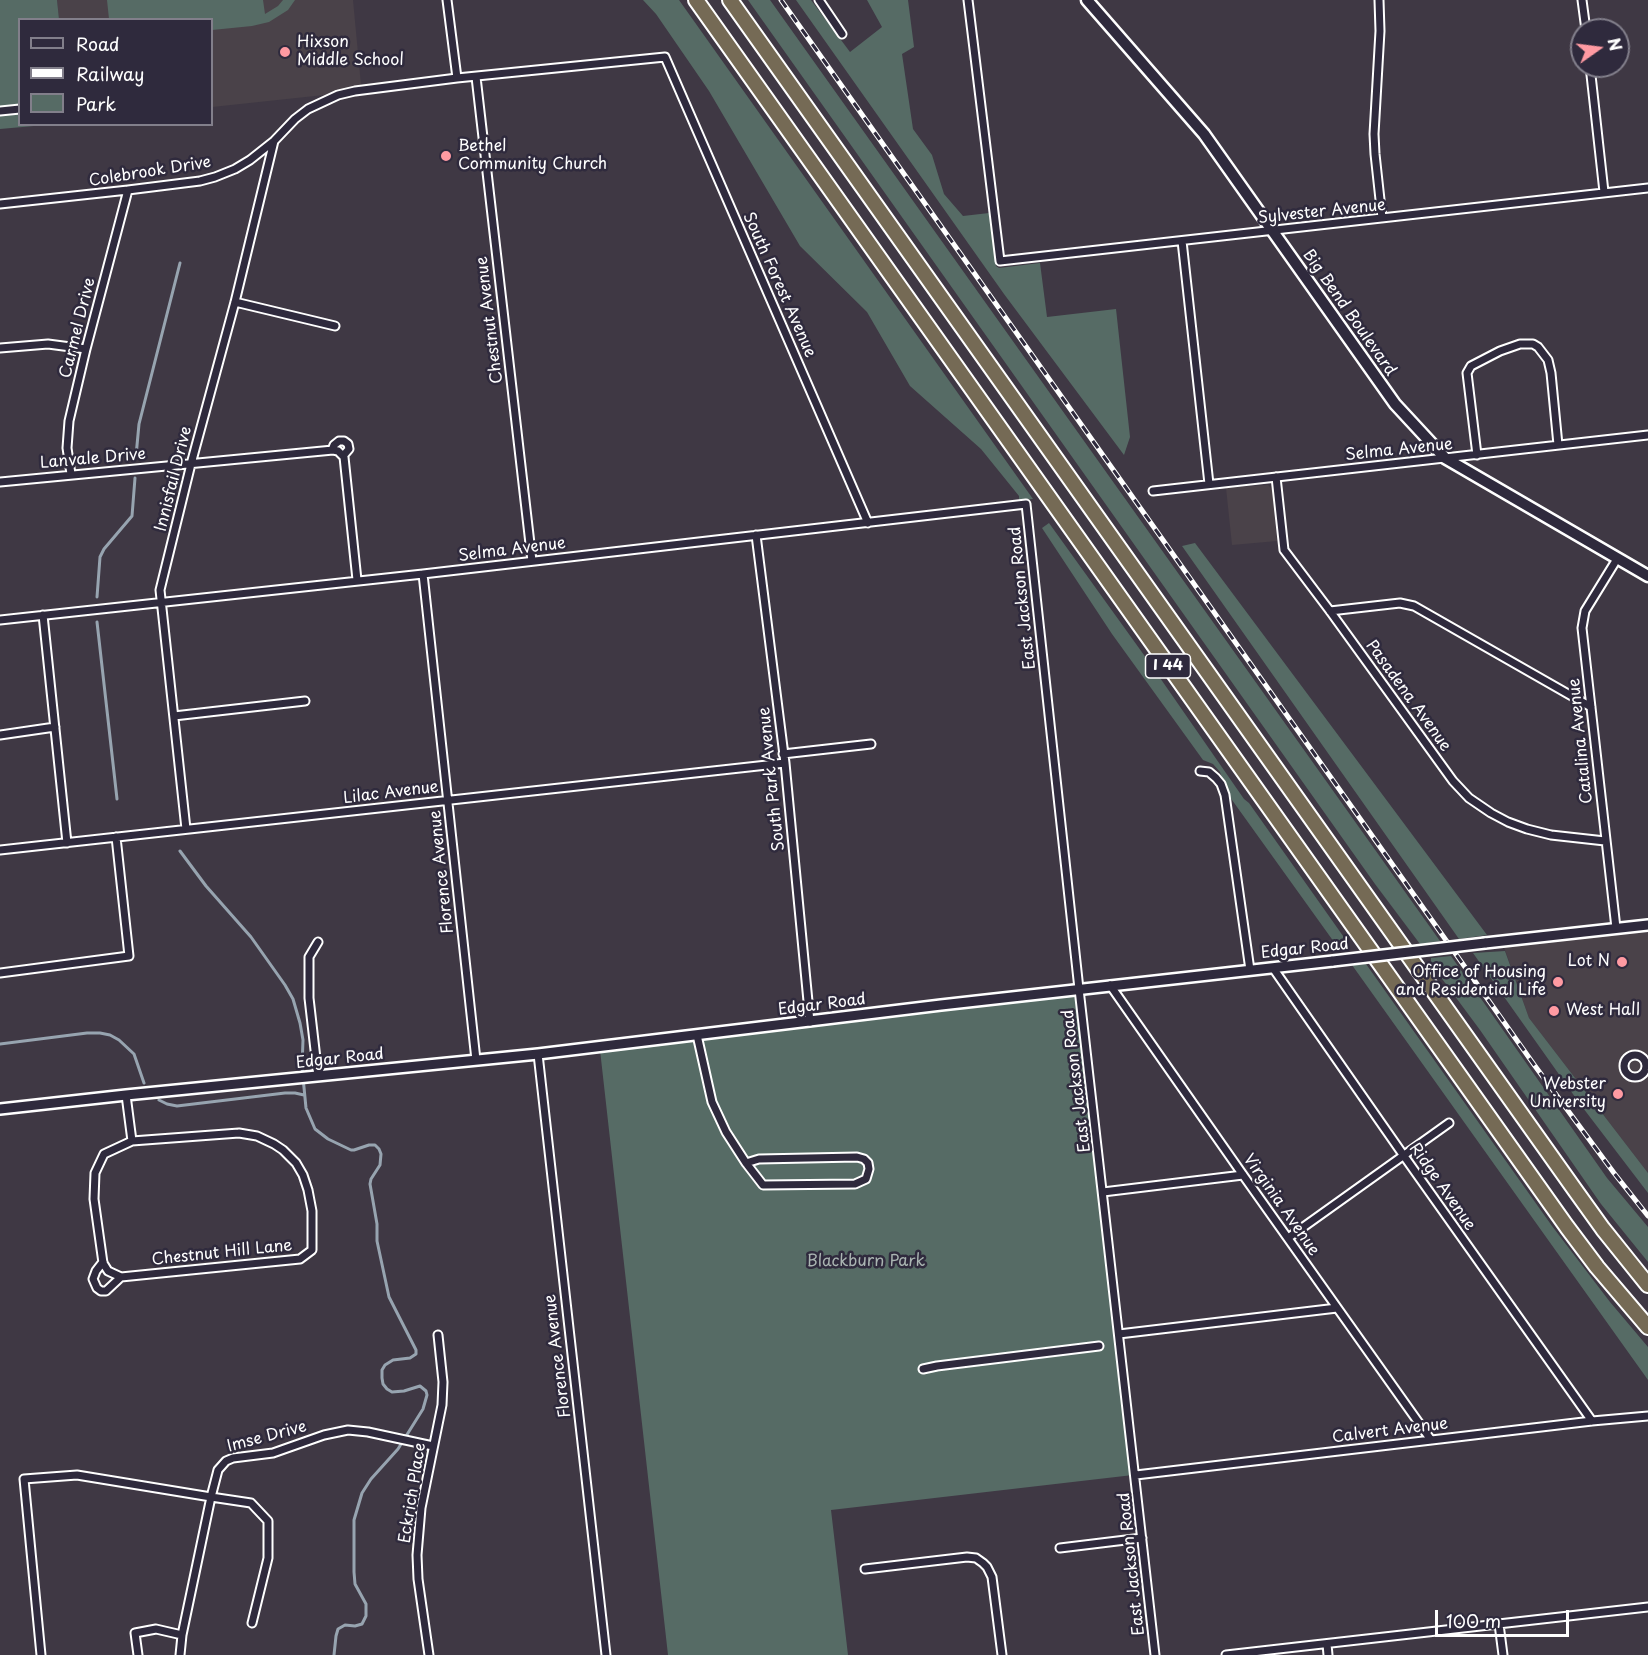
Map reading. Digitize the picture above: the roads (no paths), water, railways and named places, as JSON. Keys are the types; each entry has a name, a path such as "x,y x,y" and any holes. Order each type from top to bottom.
{"highway":[{"name":"I 44","path":"696,0 1567,1227 1597,1267 1648,1327"},
{"name":"I 44","path":"729,0 1575,1190 1648,1285"}],"main road":[{"name":"Big Bend Boulevard","path":"1086,0 1204,134 1395,404 1445,458 1648,576"}],"street":[{"path":"447,0 457,78"},
{"path":"819,0 842,34"},
{"name":"Sylvester Avenue","path":"968,0 1000,261 1648,188"},
{"path":"1379,0 1380,42 1374,134 1382,219"},
{"path":"1582,0 1584,18"},
{"name":"South Forest Avenue","path":"476,76 665,57 868,523"},
{"name":"Colebrook Drive","path":"0,204 200,181 215,177 250,160 308,109 338,95 476,76"},
{"name":"Chestnut Avenue","path":"476,76 532,561"},
{"path":"1591,78 1604,192"},
{"path":"0,111 18,109"},
{"name":"Innisfail Drive","path":"186,829 160,590 235,302 274,141"},
{"name":"Carmel Drive","path":"71,474 67,448 69,421 128,190"},
{"path":"1182,241 1209,484"},
{"path":"235,302 335,326"},
{"path":"1477,455 1467,373 1472,366 1500,351 1527,343 1538,347 1548,360 1558,445"},
{"path":"0,348 48,344 86,349"},
{"name":"Selma Avenue","path":"1153,491 1648,435"},
{"name":"Lanvale Drive","path":"0,482 337,452 357,580"},
{"name":"Pasadena Avenue","path":"1276,477 1284,550 1453,781 1469,798 1491,813 1527,829 1551,835 1605,841"},
{"name":"Selma Avenue","path":"0,620 423,574 1026,504"},
{"name":"East Jackson Road","path":"1026,504 1155,1655"},
{"name":"South Park Avenue","path":"756,535 784,762 810,1022"},
{"name":"Catalina Avenue","path":"1616,928 1583,620 1585,611 1617,559"},
{"name":"Florence Avenue","path":"423,574 476,1060"},
{"path":"1330,611 1400,603 1414,606 1591,706"},
{"path":"43,615 67,843"},
{"path":"174,716 305,701"},
{"path":"0,735 55,727"},
{"path":"783,754 871,744"},
{"name":"Lilac Avenue","path":"0,850 784,762"},
{"path":"1200,771 1209,772 1223,789 1250,970"},
{"path":"0,973 129,956 116,837"},
{"name":"Edgar Road","path":"0,1109 538,1054 1110,985 1648,925"},
{"path":"318,942 309,957 309,998 318,1076"},
{"name":"Ridge Avenue","path":"1273,968 1592,1421"},
{"name":"Virginia Avenue","path":"1110,985 1431,1440"},
{"path":"697,1035 712,1102 726,1132 746,1163 763,1185 855,1184 866,1179 869,1169 864,1159 856,1157 759,1159 746,1163"},
{"name":"Florence Avenue","path":"538,1054 606,1655"},
{"path":"126,1095 132,1141"},
{"path":"1288,1238 1449,1123"},
{"name":"Chestnut Hill Lane","path":"239,1133 257,1136 274,1143 296,1163 303,1175 312,1211 312,1250 300,1259 121,1277 106,1291 101,1291 93,1279 103,1262 94,1198 95,1173 104,1154 132,1141 239,1133"},
{"path":"1103,1192 1243,1175"},
{"path":"103,1262 108,1271 121,1277"},
{"path":"1119,1334 1336,1308"},
{"name":"Eckrich Place","path":"429,1655 417,1555 421,1508 442,1405 443,1382 438,1335"},
{"path":"923,1369 1099,1346"},
{"name":"Calvert Avenue","path":"1136,1475 1648,1416"},
{"name":"Imse Drive","path":"180,1655 182,1635 211,1497 218,1470 226,1461 273,1453 324,1435 348,1430 433,1446"},
{"path":"41,1655 24,1479 77,1475 251,1503 268,1521 268,1558 252,1623"},
{"path":"1060,1548 1142,1538"},
{"path":"865,1569 967,1557 976,1558 990,1572 1002,1655"},
{"path":"1226,1655 1648,1607"},
{"path":"1499,1624 1503,1655"},
{"path":"138,1655 135,1633 156,1629 182,1635"},
{"path":"1327,1644 1328,1655"}],"waterway":[{"path":"136,456 139,424 180,263"},
{"path":"97,597 100,557 132,516 135,478"},
{"path":"97,622 117,799"},
{"path":"180,851 206,886 251,937 293,999 303,1040 302,1067 306,1108 315,1129 328,1139 351,1150 375,1145 381,1154 380,1165 370,1184 377,1224 377,1241 389,1297 416,1350 416,1354 410,1358 393,1360 385,1365 382,1370 383,1384 392,1392 420,1386 427,1395 423,1409 398,1449 371,1479 362,1493 354,1520 354,1572 355,1584 366,1604 366,1616 362,1624 345,1625 338,1629 334,1655"},
{"path":"0,1044 87,1033 110,1035 134,1054 144,1083"},
{"path":"159,1100 177,1106 285,1093 304,1095"}],"railway":[{"path":"781,0 1535,1066 1648,1216"}],"place":[{"name":"Hixson Middle School","path":"285,52"},
{"name":"Bethel Community Church","path":"446,156"},
{"name":"Lot N","path":"1622,962"},
{"name":"Office of Housing and Residential Life","path":"1558,982"},
{"name":"West Hall","path":"1554,1011"},
{"name":"Webster University","path":"1618,1094"}],"park label":[{"name":"Blackburn Park","path":"866,1262"}]}
